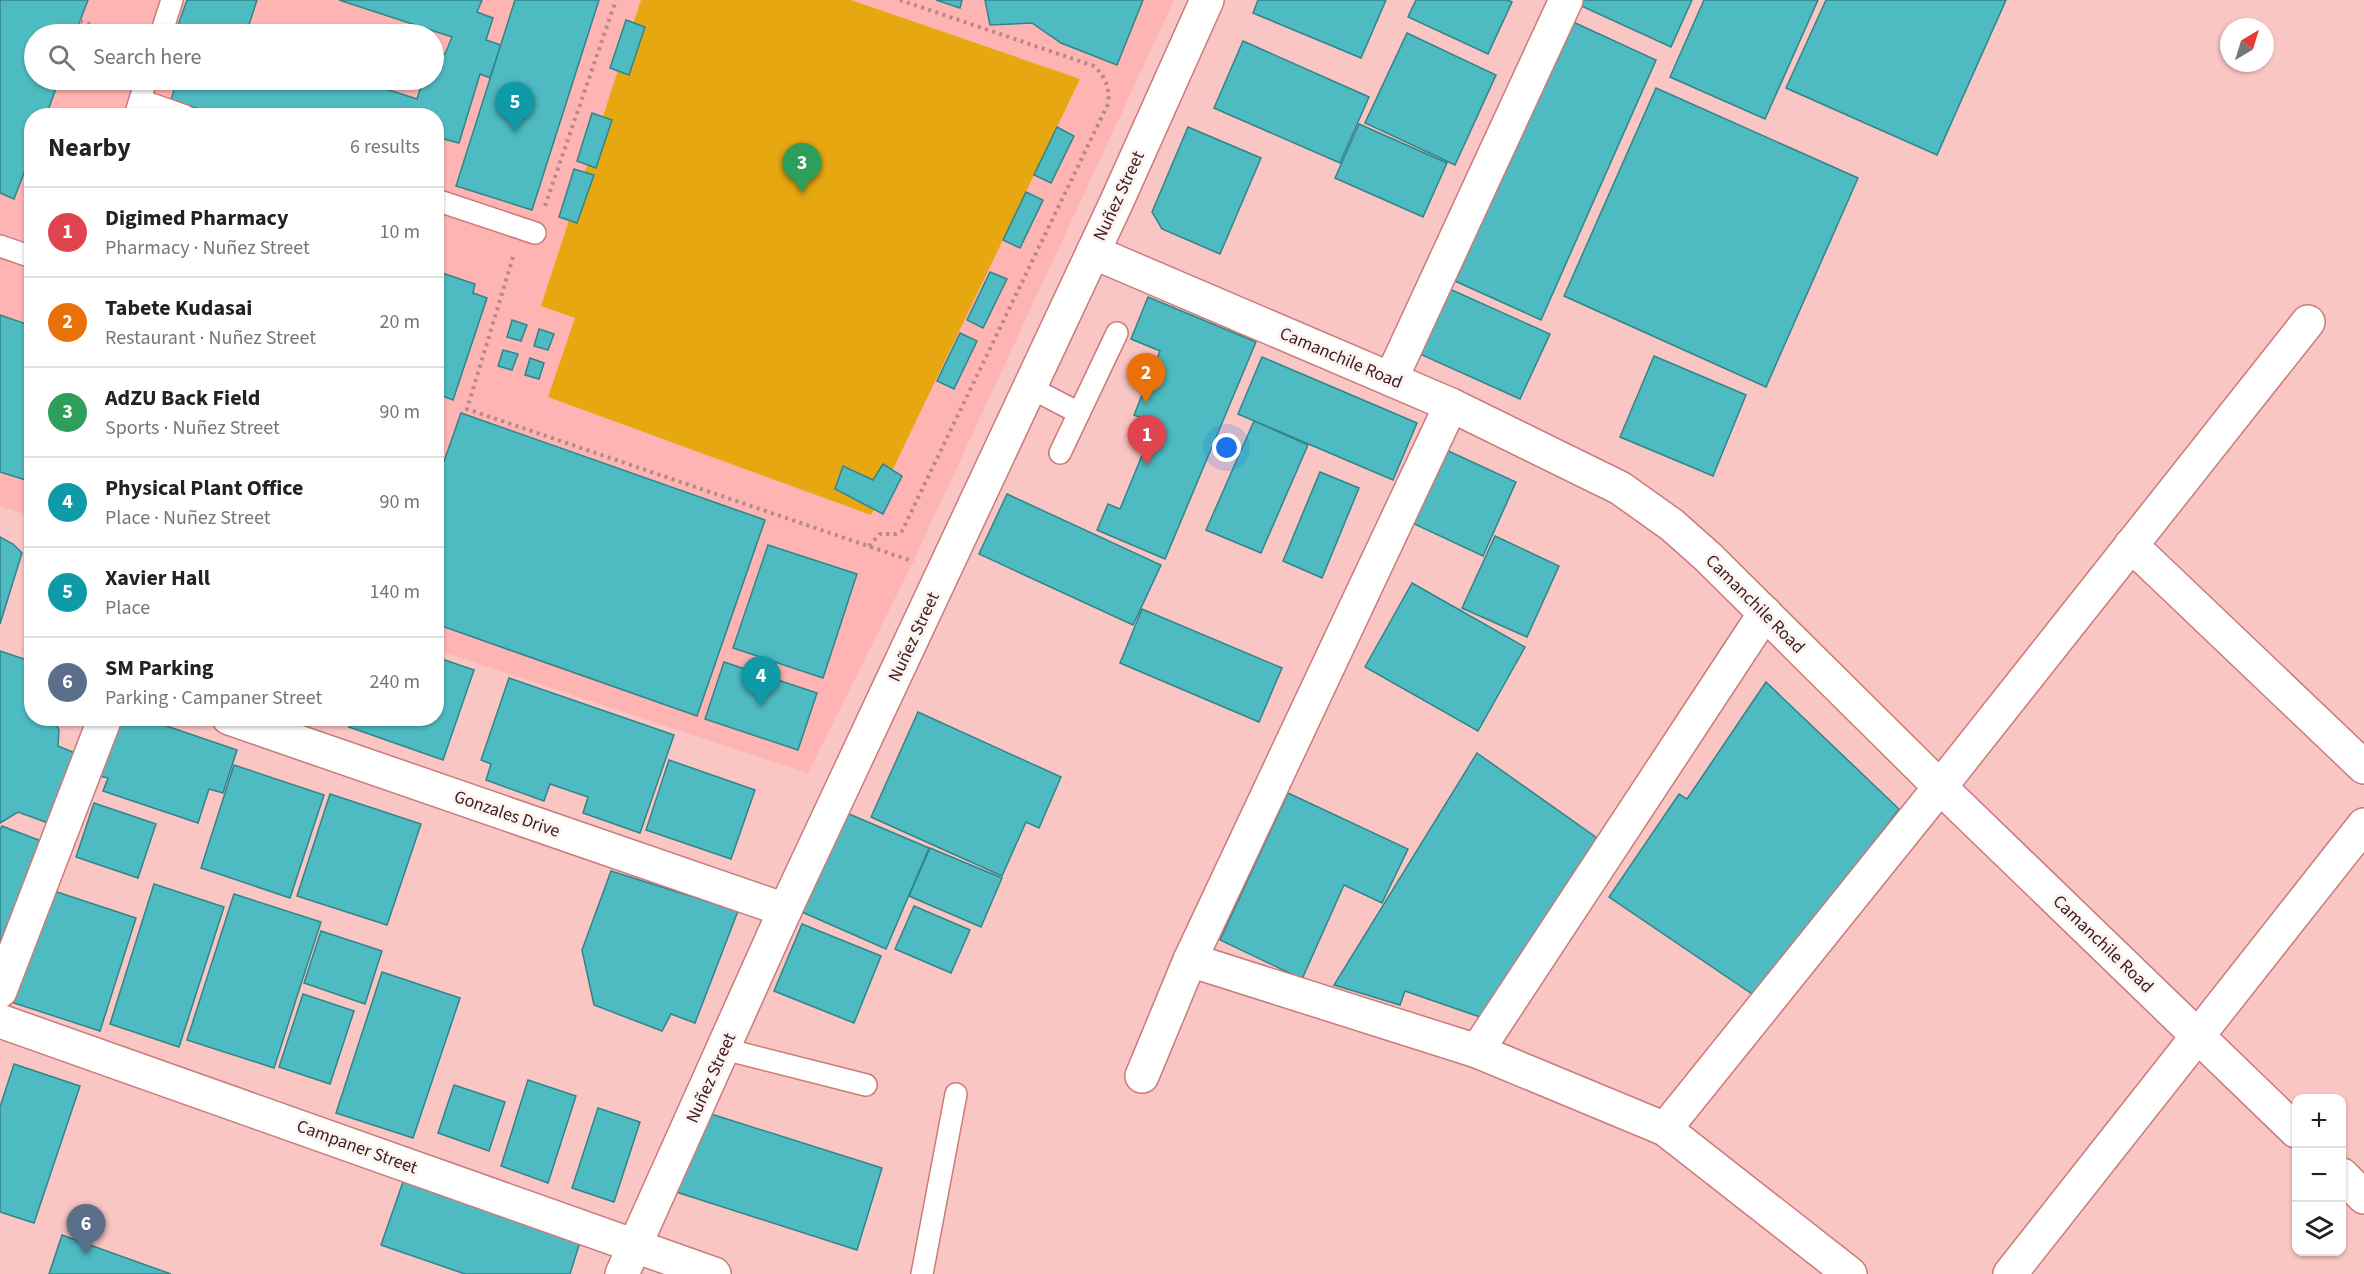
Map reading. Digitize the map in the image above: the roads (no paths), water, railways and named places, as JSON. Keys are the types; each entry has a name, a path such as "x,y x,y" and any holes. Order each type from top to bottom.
{"street":[{"name":"Nuñez Street","path":"629,1260 785,910 1093,252 1207,0"},
{"path":"1391,379 1566,0"},
{"name":"Camanchile Road","path":"1093,252 1451,405 1620,488 1672,525 1708,556 1940,787 2292,1127"},
{"path":"1665,1129 1940,787 2308,322"},
{"path":"1142,1076 1190,960 1451,405"},
{"path":"2131,545 2364,767"},
{"path":"1477,1052 1765,614"},
{"path":"0,991 102,726"},
{"name":"Gonzales Drive","path":"252,726 785,910"},
{"path":"2010,1274 2364,825"},
{"path":"1190,960 1477,1052 1665,1129 1850,1274"},
{"name":"Campaner Street","path":"0,1021 629,1260 714,1274"},
{"path":"2346,1179 2364,1197"}],"lane":[{"path":"164,24 172,0"},
{"path":"137,108 143,90"},
{"path":"444,203 536,233"},
{"path":"0,246 24,254"},
{"path":"1060,453 1117,333"},
{"path":"1029,387 1079,413"},
{"path":"724,1049 866,1085"},
{"path":"922,1274 956,1094"}],"place":[{"name":"Xavier Hall","path":"515,132"},
{"name":"AdZU Back Field","path":"802,193"},
{"name":"Tabete Kudasai","path":"1146,403"},
{"name":"Digimed Pharmacy","path":"1147,465"},
{"name":"Physical Plant Office","path":"761,706"},
{"name":"SM Parking","path":"86,1254"}]}
